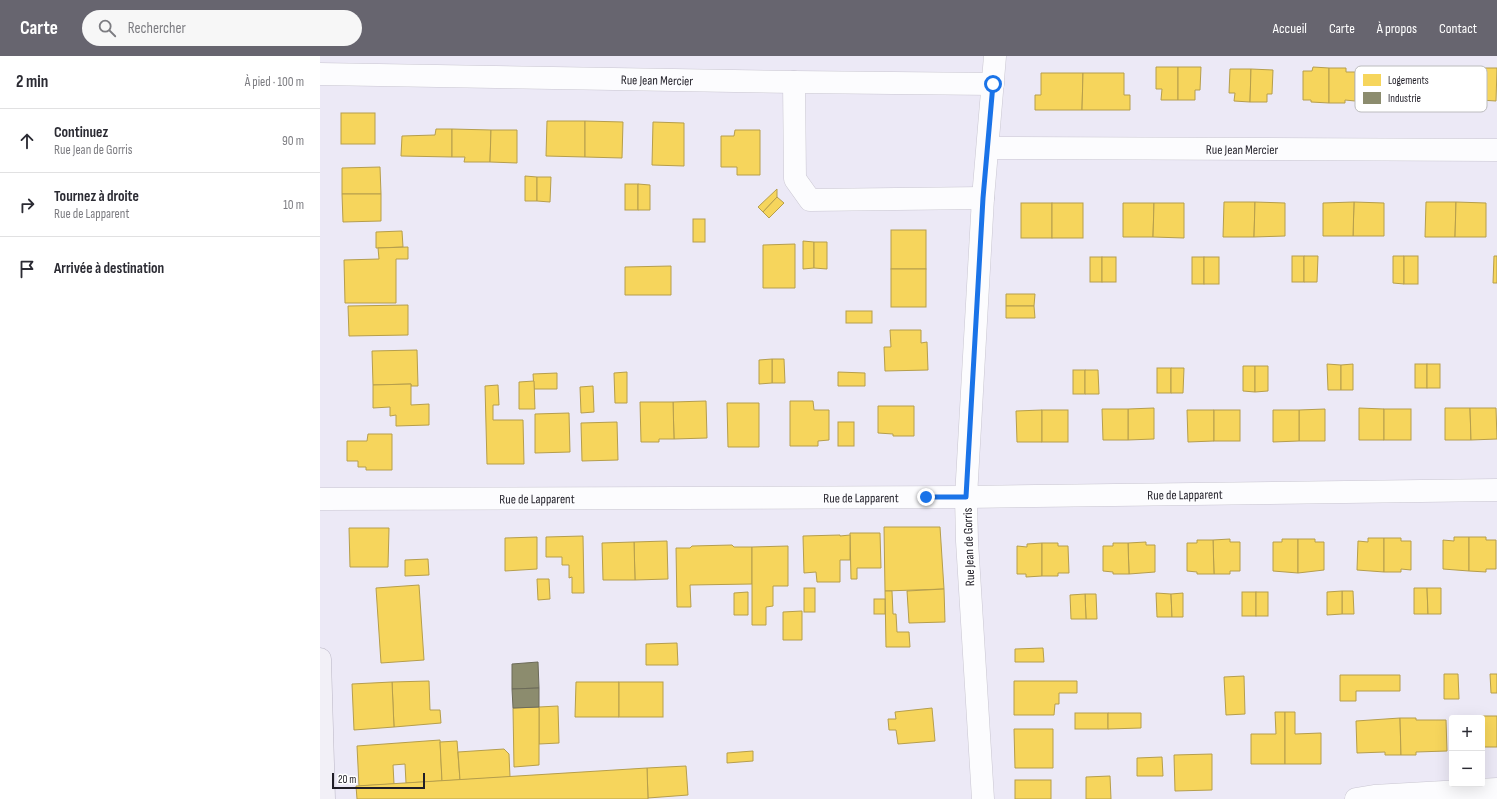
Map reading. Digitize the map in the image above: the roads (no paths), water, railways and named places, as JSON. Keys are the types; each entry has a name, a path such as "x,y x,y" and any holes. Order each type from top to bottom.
{"main road":[{"path":"320,659 324,799"}],"street":[{"name":"Rue Jean de Gorris","path":"983,799 967,540 966,497 983,198 995,56"},
{"name":"Rue Jean Mercier","path":"320,74 993,84"},
{"path":"794,82 795,179 810,200 983,198"},
{"name":"Rue Jean Mercier","path":"988,148 1497,150"},
{"name":"Rue de Lapparent","path":"320,499 966,497 1497,490"},
{"path":"1356,799 1374,796 1497,789"}]}
